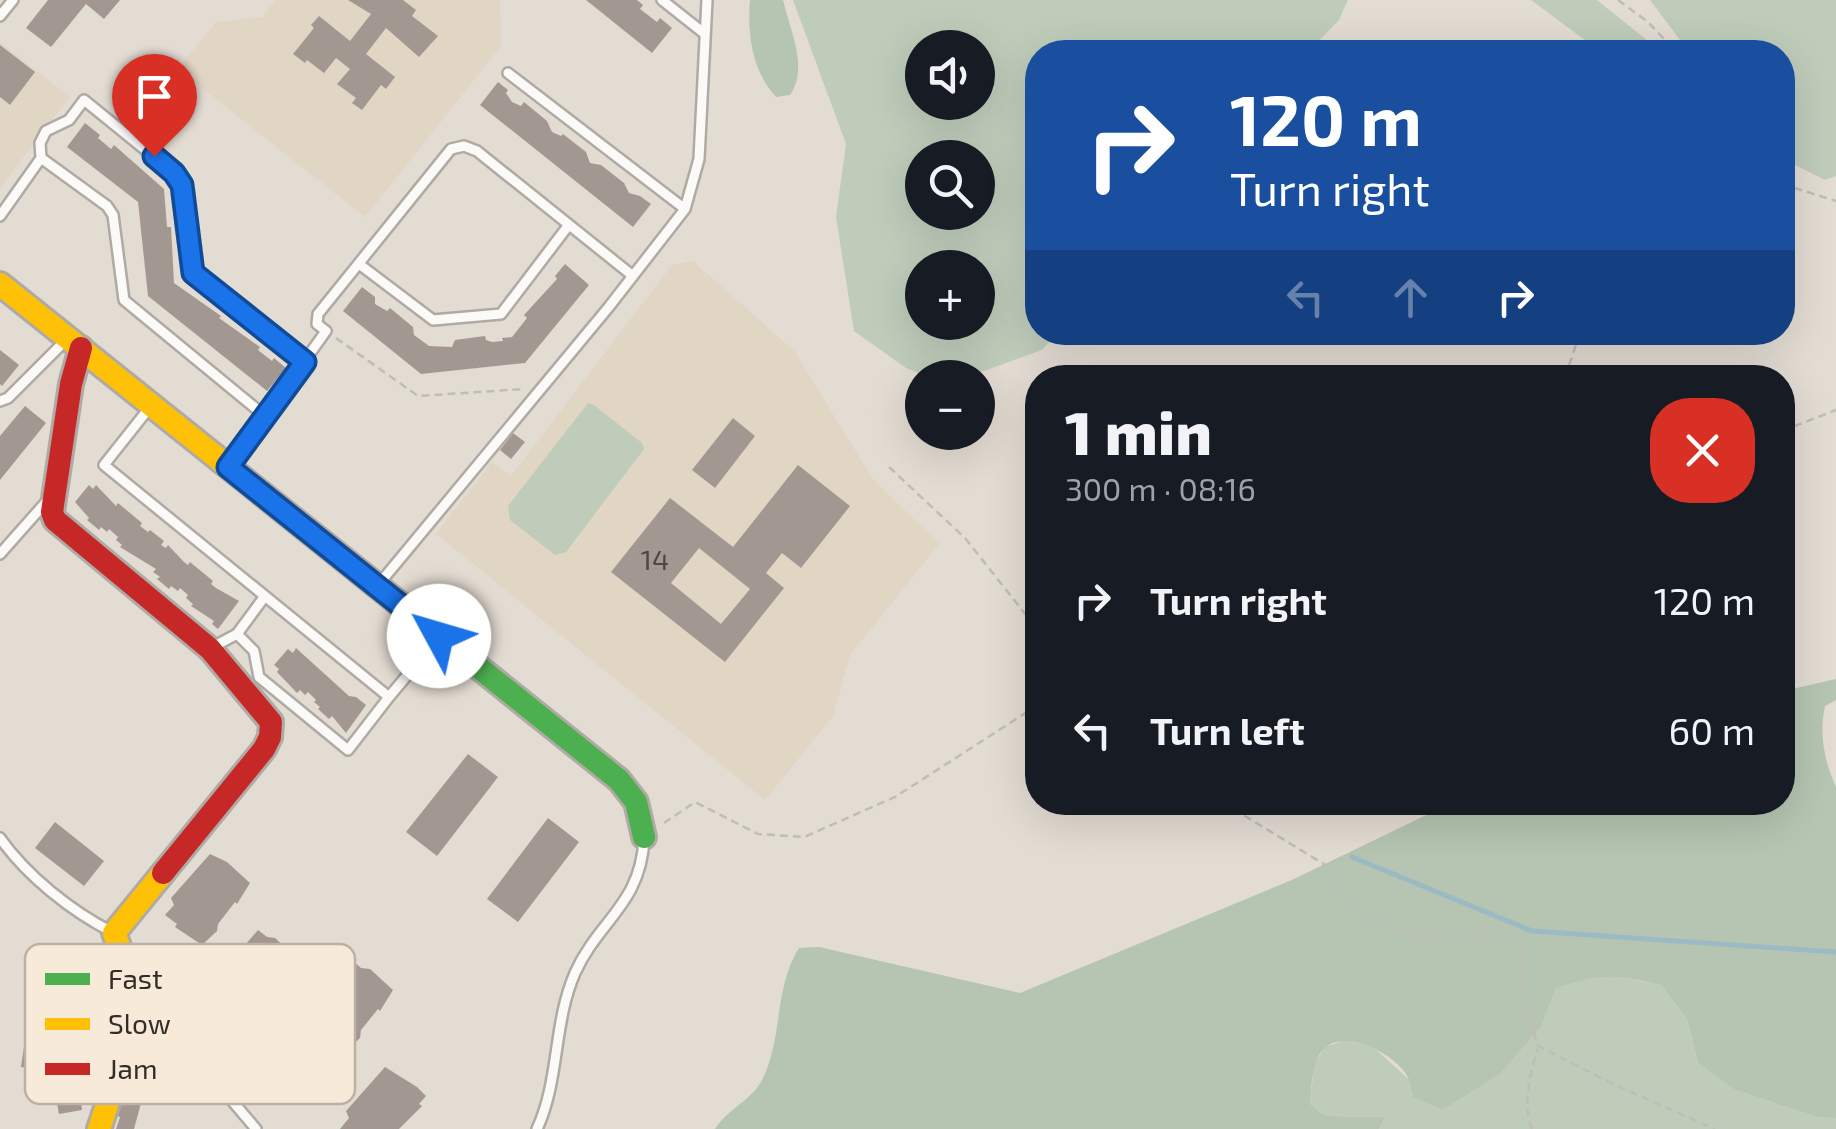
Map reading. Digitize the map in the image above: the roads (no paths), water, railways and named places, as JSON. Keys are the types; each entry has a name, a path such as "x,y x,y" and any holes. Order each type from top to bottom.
{"street":[{"path":"0,284 619,780 636,802 644,836"},
{"path":"75,343 52,512 55,520 210,649 271,722 264,749 114,933 120,944"},
{"path":"98,1129 106,1104"}],"lane":[{"path":"0,16 13,0"},
{"path":"662,0 705,34"},
{"path":"377,586 685,209 699,159 707,0"},
{"path":"508,73 685,209"},
{"path":"0,216 41,158 40,144 46,132 69,120 84,100 174,173 182,185 193,273 305,362"},
{"path":"228,467 326,331 316,324 318,314 451,149 464,146 477,152 633,276"},
{"path":"41,158 114,215 124,300 265,416"},
{"path":"359,264 433,320 501,314 568,226"},
{"path":"0,401 75,343"},
{"path":"152,405 104,465 389,697"},
{"path":"0,554 56,491"},
{"path":"210,649 236,634 265,596"},
{"path":"236,634 254,651 259,677 348,750 439,636"},
{"path":"538,1129 552,1087 558,1024 576,970 635,887 643,864 644,836"},
{"path":"0,838 34,876 96,924 114,933"},
{"path":"235,1104 256,1129"}],"waterway":[{"path":"1352,857 1532,931 1836,952"}]}
